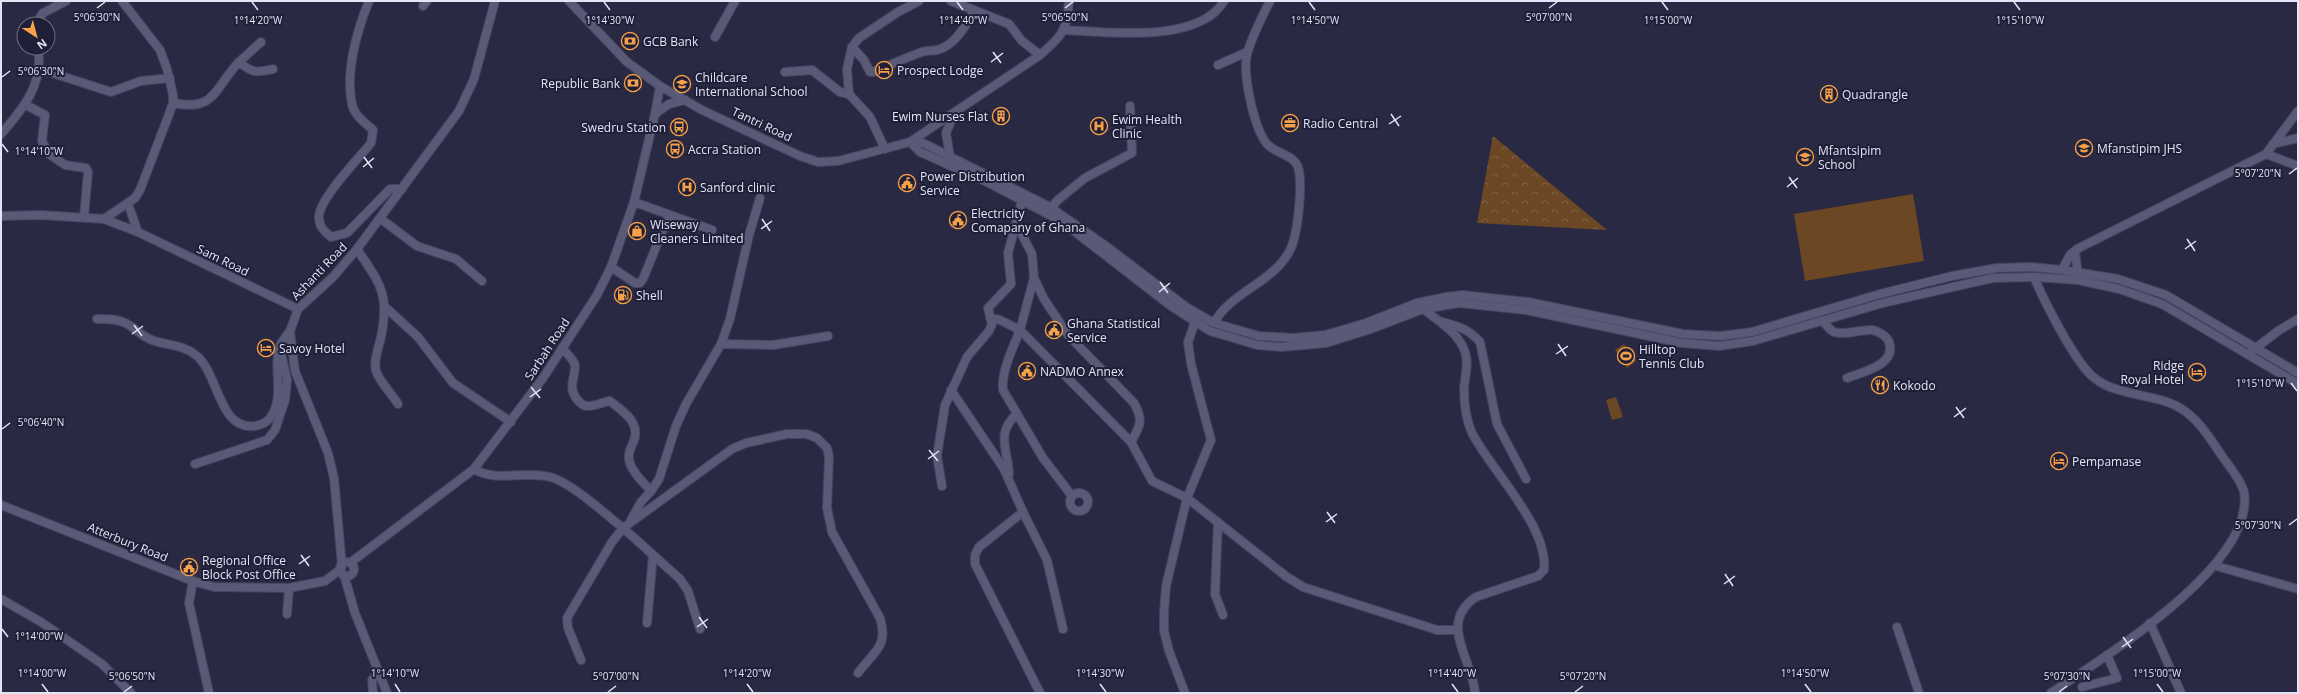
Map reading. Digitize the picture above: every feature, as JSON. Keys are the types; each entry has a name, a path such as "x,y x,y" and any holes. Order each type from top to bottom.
{"street":[{"path":"41,16 43,13 66,1"},
{"path":"104,219 128,204 135,198 140,190 173,104 170,78 160,50 122,1"},
{"path":"369,1 361,20 351,68 352,104 358,116 373,130 374,136 371,143 328,195 319,215 320,225 331,237 341,236 347,233 390,189 402,189"},
{"name":"Ashanti Road","path":"387,693 355,613 347,569 340,545 334,478 328,453 295,371 290,331 298,309 333,277 357,249 381,219 459,111 474,79 496,1"},
{"name":"Tantri Road","path":"569,1 627,62 660,86 685,100 800,156 818,162 838,161 910,142"},
{"path":"715,36 735,1"},
{"path":"849,94 847,68 852,47 860,38 898,12 919,1"},
{"path":"951,1 1009,24 1022,41 1040,55"},
{"path":"910,142 1040,55 1056,42 1065,30 1069,1"},
{"path":"1065,30 1153,33 1175,29 1197,23 1216,11 1224,1"},
{"path":"1214,323 1220,310 1281,264 1291,248 1298,219 1300,194 1298,167 1293,159 1271,148 1260,132 1252,108 1248,87 1247,52 1270,1"},
{"path":"852,47 864,60 870,72 873,72 919,53 928,50 937,50 946,45 964,30 974,10"},
{"path":"173,104 194,105 207,102 239,62 261,42"},
{"path":"1218,65 1247,52"},
{"path":"1,134 26,105 35,86 40,69 39,56"},
{"path":"239,62 253,72 260,73 273,69"},
{"path":"40,69 111,92 141,81 170,78"},
{"path":"785,72 812,70 840,92 849,94 870,117 884,149"},
{"name":"Sarbah Road","path":"347,569 366,549 474,469 511,422 562,348 596,295 611,267 634,202 655,114 660,86"},
{"path":"655,114 669,104 685,100"},
{"path":"26,105 45,115 42,141 49,154 65,165 86,168 88,172 84,217"},
{"path":"1049,210 1085,178 1132,153 1130,106"},
{"path":"950,157 946,133 956,111"},
{"path":"2062,270 2065,261 2075,251 2266,154 2298,111"},
{"path":"2273,144 2298,138"},
{"path":"910,142 923,143 1049,210 1106,246 1186,307 1214,323 1239,332 1260,336 1282,338 1310,337 1346,330 1420,306 1453,303 1526,310 1682,343 1719,346 1754,341 1883,303 2003,277 2078,276 2118,279 2166,295 2298,373"},
{"path":"910,142 920,152 1023,197"},
{"path":"2266,154 2298,166"},
{"path":"942,486 938,456 940,429 945,405 967,357 989,331 992,324 988,308 1012,284 1008,253 1017,225 1023,197"},
{"path":"631,522 641,502 652,492 659,479 676,426 686,404 721,344 730,319 750,230 760,198"},
{"path":"634,202 712,230"},
{"path":"128,204 138,232"},
{"path":"1049,210 1195,322 1210,331 1235,340 1268,346 1294,347 1347,337 1446,296 1477,296 1528,302 1683,334 1720,336 1752,332 1880,294 1952,276 2002,268 2062,270 2162,304 2298,384"},
{"path":"611,267 636,283 640,283 669,215"},
{"name":"Sam Road","path":"1,216 84,217 104,219 138,232 298,309"},
{"path":"381,219 417,246 456,259 482,281"},
{"path":"1017,225 1032,254 1034,278 1020,330 1009,358 1002,385 1003,390 1043,458 1072,496"},
{"path":"357,249 380,283 384,306 376,372 398,404"},
{"path":"2075,251 2078,276"},
{"path":"2002,268 2003,277"},
{"path":"2034,277 2048,308 2080,360 2093,376 2116,390 2181,408 2212,442 2243,488 2244,502 2236,530 2216,566 2150,623 2107,655 2051,693"},
{"path":"1034,278 1044,298 1068,335 1134,403 1140,412 1141,424 1131,442"},
{"path":"384,306 418,336 453,383 511,422"},
{"path":"1420,306 1441,322 1460,342 1465,352 1466,415 1472,433 1512,490 1536,534 1545,560 1544,570 1538,576 1476,597 1469,602 1461,612 1457,630 1459,642 1474,683 1475,693"},
{"path":"97,319 110,318 120,321 151,340 175,344 188,349 198,356 209,371 230,417 239,424 251,426 262,425 276,406 280,346 290,331"},
{"path":"990,318 1000,320 1020,330 1131,442 1152,481 1187,498 1287,577 1303,587 1437,630 1457,630"},
{"path":"2249,355 2255,348 2298,319"},
{"path":"1823,321 1833,331 1841,333 1872,330 1884,335 1889,342 1890,350 1887,359 1880,365 1847,378"},
{"path":"1185,693 1169,651 1164,631 1164,612 1166,586 1187,498 1211,440 1191,364 1188,342 1195,322"},
{"path":"1441,322 1460,326 1474,335 1480,342 1483,348 1490,398 1497,424 1526,479"},
{"path":"721,344 773,345 828,336"},
{"path":"195,464 260,443 267,440 275,430 285,400 287,380 280,346"},
{"path":"562,348 573,361 575,366 571,387 579,402 584,406 589,406 599,402 610,401 631,419 636,428 635,439 628,456 631,464 652,492"},
{"path":"951,390 1009,478 1023,512 1047,560 1063,629"},
{"path":"1009,478 1004,447 1005,433 1009,421 1017,414"},
{"path":"581,660 568,628 567,618 612,542 623,528 732,448 758,440 787,434 807,434 817,438 827,448 829,458 827,508 832,532 880,618 884,630 879,648 858,673"},
{"path":"474,469 491,476 528,474 550,477 572,488 623,528 680,579 688,591 700,629"},
{"name":"Atterbury Road","path":"1,505 193,581 214,587 289,588 325,581 347,569"},
{"path":"1023,512 979,547 975,555 975,564 1040,693"},
{"path":"1218,522 1215,594 1223,615"},
{"path":"647,623 653,555"},
{"path":"2216,566 2298,589"},
{"path":"193,581 189,604 209,693"},
{"path":"287,614 289,588"},
{"path":"1,599 41,622 102,664 131,693"},
{"path":"2150,623 2181,693"},
{"path":"1897,627 1919,693"},
{"path":"2082,687 2115,680 2117,678 2118,675 2107,655"},
{"path":"372,693 372,680 378,672"}],"green space":[{"path":"1493,136 1607,230 1477,223"},
{"path":"1913,194 1924,261 1805,281 1794,214"},
{"name":"Hilltop Tennis Club","path":"1624,344 1636,361 1627,368 1615,350"},
{"name":"Hilltop Tennis Club","path":"1616,397 1623,417 1612,420 1606,400"}],"place":[{"name":"GCB Bank","path":"630,41"},
{"name":"Prospect Lodge","path":"884,70"},
{"name":"Republic Bank","path":"633,83"},
{"name":"Childcare International School","path":"682,84"},
{"name":"Quadrangle","path":"1829,94"},
{"name":"Ewim Nurses Flat","path":"1001,116"},
{"name":"Radio Central","path":"1290,123"},
{"name":"Ewim Health Clinic","path":"1099,126"},
{"name":"Swedru Station","path":"679,127"},
{"name":"Mfanstipim JHS","path":"2084,148"},
{"name":"Accra Station","path":"675,149"},
{"name":"Mfantsipim School","path":"1805,157"},
{"name":"Power Distribution Service","path":"907,183"},
{"name":"Sanford clinic","path":"687,187"},
{"name":"Electricity Comapany of Ghana","path":"958,220"},
{"name":"Wiseway Cleaners Limited","path":"637,231"},
{"name":"Shell","path":"623,295"},
{"name":"Ghana Statistical Service","path":"1054,330"},
{"name":"Savoy Hotel","path":"266,348"},
{"name":"Hilltop Tennis Club","path":"1626,356"},
{"name":"NADMO Annex","path":"1027,371"},
{"name":"Ridge Royal Hotel","path":"2197,372"},
{"name":"Kokodo","path":"1880,385"},
{"name":"Pempamase","path":"2059,461"},
{"name":"Regional Office Block Post Office","path":"189,567"}]}
